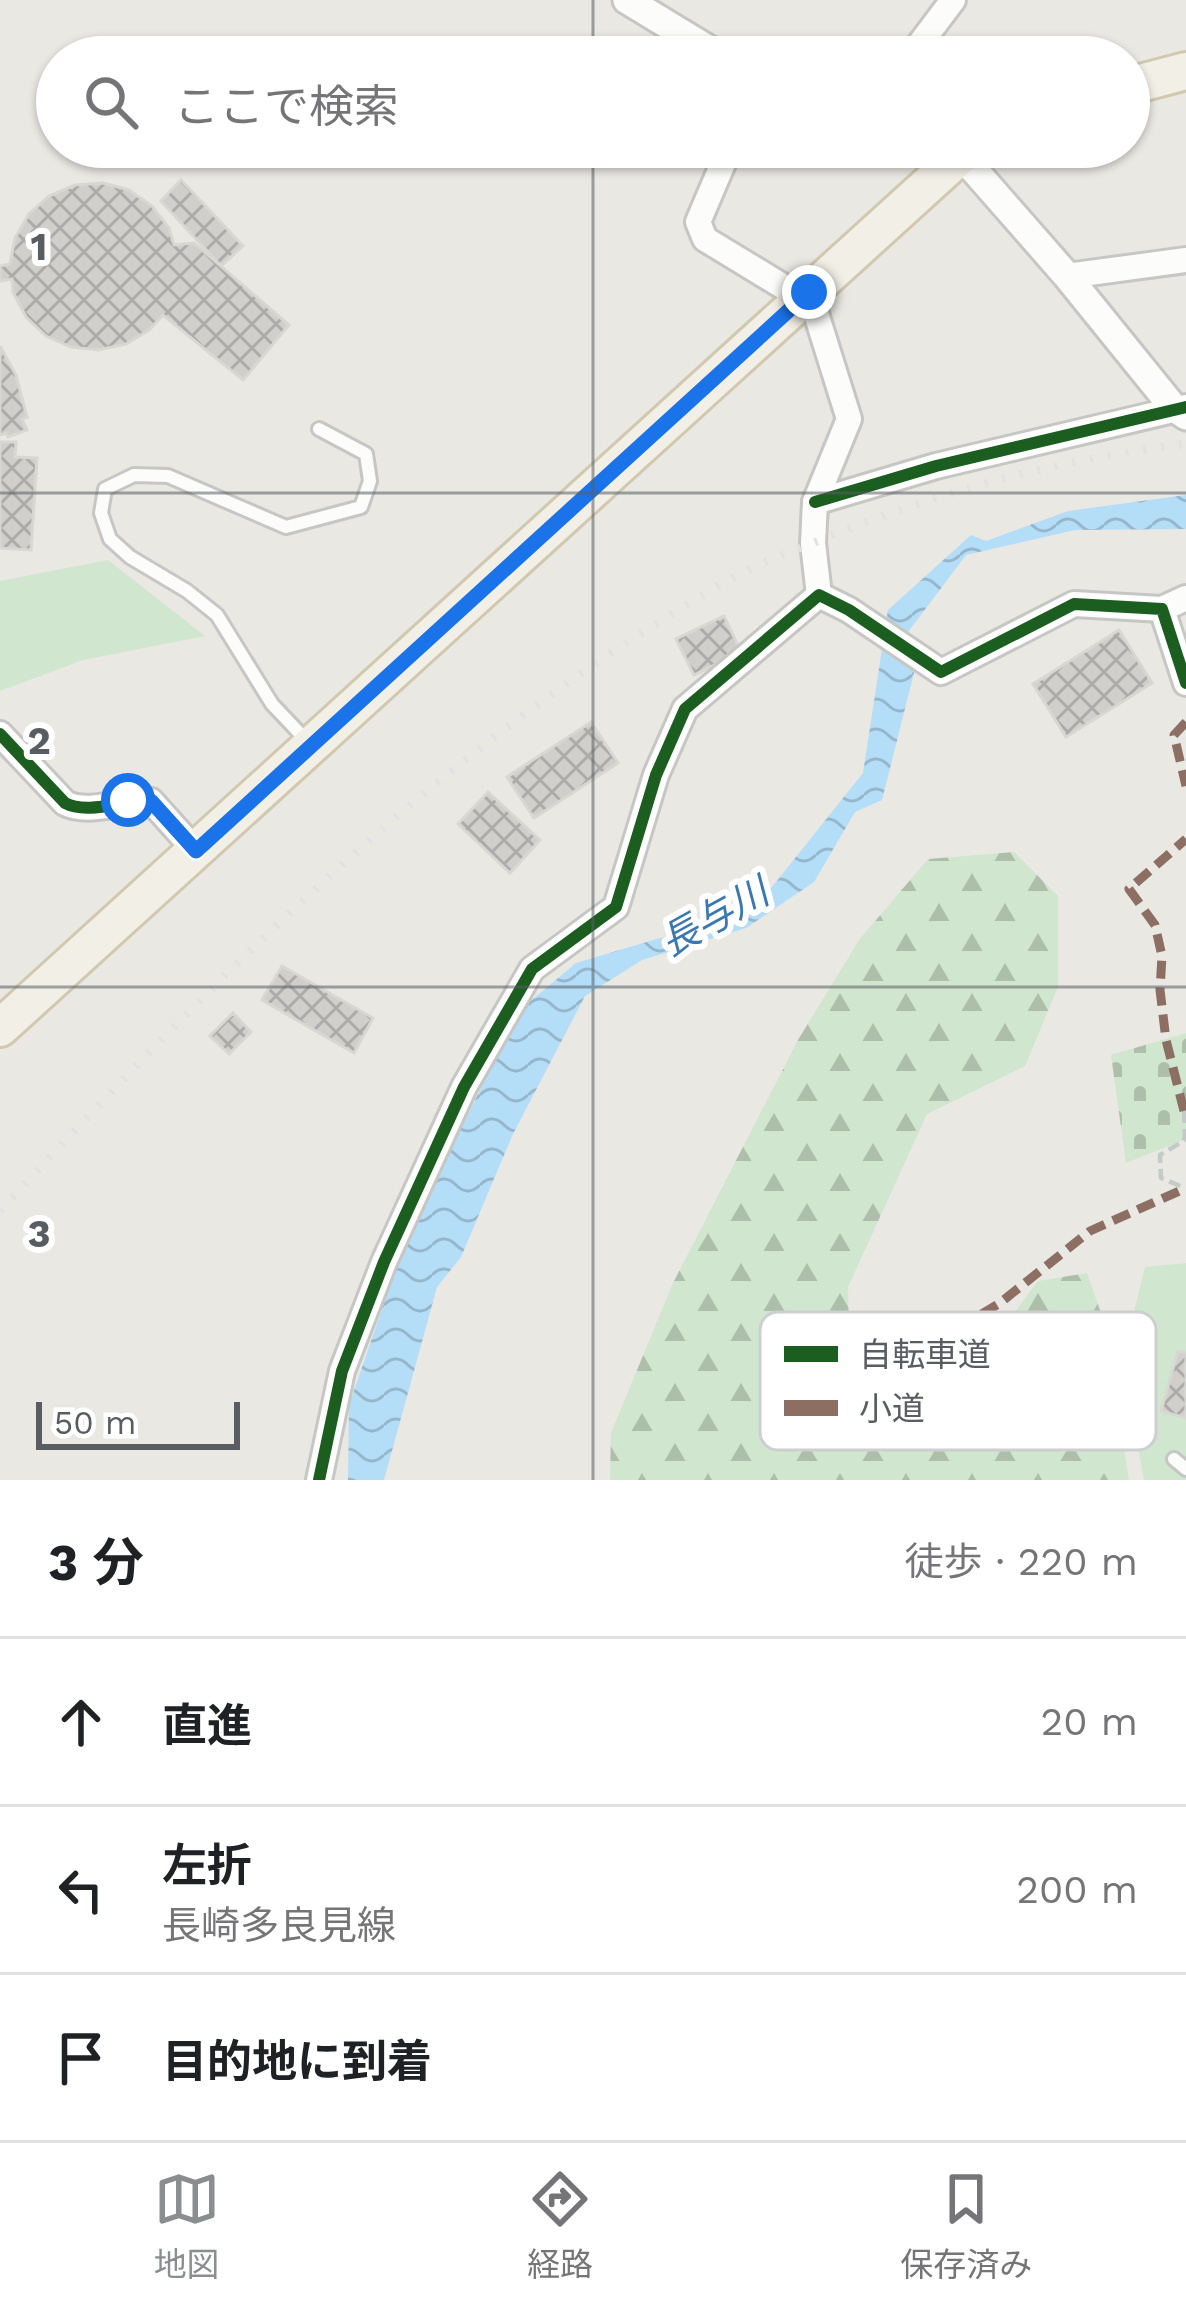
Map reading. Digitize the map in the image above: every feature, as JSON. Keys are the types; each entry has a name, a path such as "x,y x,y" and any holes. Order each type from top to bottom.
{"main road":[{"path":"1150,80 1186,71"},
{"path":"0,1028 941,168"}],"street":[{"path":"627,0 686,36"},
{"path":"925,36 952,0"},
{"path":"721,168 698,221 705,239 805,295 849,419 815,502 813,543 819,595"},
{"path":"815,502 935,466 1182,410 975,168"},
{"path":"1067,277 1186,260"},
{"path":"819,595 941,672 1074,604 1162,609 1186,598"},
{"path":"319,1480 342,1371 384,1262 464,1087 532,969 616,907 656,775 685,709 819,595"},
{"path":"1162,609 1186,682"},
{"path":"0,734 65,803 76,809 151,801 196,851"}],"lane":[{"path":"312,746 272,704 217,615 130,557 110,539 101,513 106,489 134,475 168,476 286,527 361,507 370,481 366,454 319,429"},
{"path":"1174,1459 1186,1469"}],"path":[{"path":"1184,1111 1185,1141 1160,1155 1161,1178 1185,1188"}],"green space":[{"path":"108,560 205,636 83,660 0,691 0,581"},
{"path":"1014,852 1058,896 1058,987 1025,1066 927,1114 848,1287 849,1312 760,1312 760,1450 1124,1450 1129,1480 610,1480 611,1433 673,1283 798,1040 859,940 928,859"},
{"path":"1186,1033 1186,1139 1126,1163 1111,1055"},
{"path":"1186,1263 1186,1480 1144,1480 1138,1450 1156,1450 1156,1312 1134,1312 1145,1267"},
{"path":"1087,1273 1101,1312 1015,1312 1038,1281"}],"water":[{"name":"長与川","path":"1186,495 1186,529 1075,530 966,555 908,632 917,661 882,800 855,812 814,882 746,928 642,960 585,996 513,1134 461,1257 437,1287 384,1480 348,1480 349,1405 408,1234 520,1010 576,963 677,933 772,887 863,773 888,610 971,535 986,541 1068,511"}],"building":[{"path":"181,180 243,246 221,266 161,201"},
{"path":"103,183 129,190 152,206 169,228 174,245 194,243 289,325 243,380 163,315 126,344 98,350 71,347 46,336 26,317 12,279 0,281 0,266 10,264 15,238 29,214 49,196 75,185"},
{"path":"0,346 16,375 27,417 22,419 27,430 8,437 0,435"},
{"path":"0,442 16,442 15,457 37,458 31,550 0,548"},
{"path":"724,616 741,652 694,675 676,639"},
{"path":"1119,630 1152,683 1066,737 1033,684"},
{"path":"591,722 618,763 534,818 507,777"},
{"path":"488,792 540,840 510,873 458,824"},
{"path":"282,966 373,1018 354,1053 262,1000"},
{"path":"233,1013 251,1032 229,1054 210,1036"},
{"path":"1178,1351 1186,1353 1186,1418 1161,1411"}],"railway":[{"path":"0,1211 169,1032 346,862 438,781 636,636 751,568 907,507 1045,469 1186,444"}],"marked path":[{"path":"1186,722 1174,735 1186,786"},
{"path":"1184,1111 1166,1040 1160,990 1162,956 1155,925 1129,889 1186,839"},
{"path":"985,1312 1090,1231 1186,1188"}],"cycle path":[{"path":"815,502 936,466 1186,407"},
{"path":"319,1480 342,1371 384,1262 464,1087 532,969 616,907 656,775 685,709 819,595 941,672 1074,604 1162,609 1186,683"},
{"path":"0,734 65,803 95,807 151,801 196,851"}],"route":[{"path":"128,800 151,801 196,851 809,292"}]}
